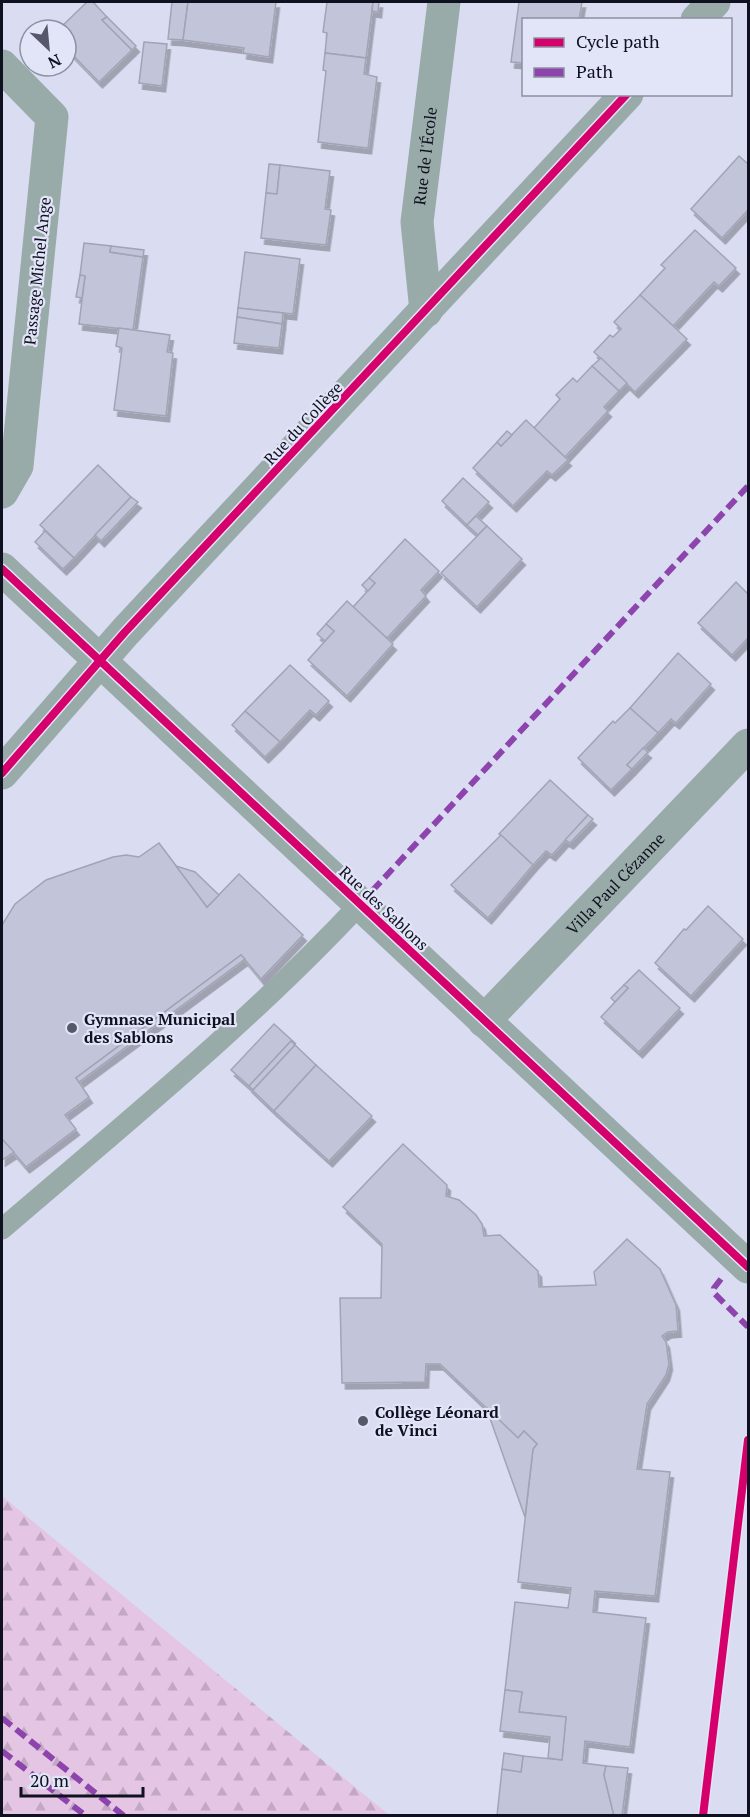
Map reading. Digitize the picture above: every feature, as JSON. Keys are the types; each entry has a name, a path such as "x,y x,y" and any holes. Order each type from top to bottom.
{"street":[{"name":"Rue de l'École","path":"426,311 417,222 444,2"},
{"path":"699,18 714,2"},
{"name":"Passage Michel Ange","path":"2,66 52,117 16,466 2,492"},
{"name":"Rue du Collège","path":"2,773 99,663 625,96"},
{"name":"Rue des Sablons","path":"2,569 99,663 748,1267"},
{"name":"Villa Paul Cézanne","path":"484,1021 748,746"}],"lane":[{"path":"2,1229 216,1045 298,970 360,904"}],"green space":[{"path":"2,1496 389,1815 2,1815"}],"building":[{"path":"87,2 93,2 107,17 102,20 132,50 99,82 78,60 78,18 70,18"},
{"path":"172,2 188,2 183,40 168,39"},
{"path":"188,2 276,2 269,57 243,53 244,48 183,40"},
{"path":"327,2 373,2 366,58 325,53 327,33 323,32"},
{"path":"373,2 379,2 378,12 372,11"},
{"path":"519,2 582,2 579,18 522,18 522,63 511,62"},
{"path":"107,17 136,46 132,50 102,20"},
{"path":"144,42 167,44 162,86 139,83"},
{"path":"325,53 366,58 364,74 377,77 368,148 318,142 326,71 323,70"},
{"path":"739,156 748,164 748,210 722,238 691,209"},
{"path":"269,164 280,165 277,194 266,193"},
{"path":"280,165 330,171 325,209 331,210 326,245 261,238 266,193 277,194"},
{"path":"695,230 736,268 719,286 714,282 673,326 640,295 665,268 661,265"},
{"path":"84,243 111,246 110,252 143,257 133,330 79,324 85,276 80,275"},
{"path":"111,246 144,250 143,257 110,252"},
{"path":"245,252 300,259 293,314 238,308"},
{"path":"80,275 85,276 82,298 76,297"},
{"path":"640,295 687,339 635,392 594,352 610,335 613,337 621,329 614,322"},
{"path":"238,308 283,313 282,324 237,317"},
{"path":"237,317 282,324 279,348 234,343"},
{"path":"119,328 170,335 167,352 173,353 166,416 114,410 122,348 116,346"},
{"path":"601,358 627,383 619,391 592,366"},
{"path":"592,366 619,391 604,407 608,411 565,457 534,428 560,399 556,395 573,378 577,382"},
{"path":"526,420 568,460 552,475 547,471 513,506 473,468 497,442 501,446"},
{"path":"507,431 512,435 501,446 497,442"},
{"path":"98,465 131,497 74,558 40,525"},
{"path":"463,478 489,502 467,525 442,501"},
{"path":"131,497 138,502 101,541 95,535"},
{"path":"476,516 487,526 478,535 467,525"},
{"path":"487,526 522,559 477,607 441,573"},
{"path":"45,531 74,558 63,569 35,542"},
{"path":"405,539 439,571 421,590 426,596 387,638 353,607 375,583 369,578"},
{"path":"369,578 375,583 368,591 362,585"},
{"path":"736,582 748,594 748,638 732,655 698,623"},
{"path":"347,601 393,644 347,696 308,660 334,631 326,624"},
{"path":"326,624 334,631 325,641 317,634"},
{"path":"678,653 711,684 676,723 671,719 658,733 630,708"},
{"path":"290,665 329,701 316,715 310,710 280,742 245,711"},
{"path":"630,708 658,733 627,765 632,769 611,790 578,758 613,721 615,723"},
{"path":"245,711 280,742 265,757 232,725"},
{"path":"643,748 648,752 632,769 627,765"},
{"path":"550,780 588,815 552,855 546,851 533,865 499,834"},
{"path":"588,815 593,819 570,843 565,840"},
{"path":"501,835 533,865 488,918 451,885"},
{"name":"Gymnase Municipal des Sablons","path":"159,843 207,907 239,874 303,935 261,979 241,955 76,1078 89,1097 65,1115 76,1129 26,1167 2,1139 2,925 15,904 46,880 113,857 126,855 139,857"},
{"path":"176,866 195,872 219,895 207,907"},
{"path":"708,906 743,939 691,996 655,963 684,929 686,930"},
{"path":"241,955 245,959 79,1082 76,1078"},
{"path":"639,970 680,1008 639,1052 601,1017 628,988 624,985"},
{"path":"624,985 628,988 615,1002 611,998"},
{"path":"274,1024 296,1044 291,1041 249,1086 231,1070"},
{"path":"291,1041 295,1045 253,1090 249,1086"},
{"path":"295,1045 316,1065 274,1111 248,1086 253,1090"},
{"path":"316,1065 372,1116 329,1161 274,1111"},
{"path":"2,1139 14,1152 2,1160"},
{"path":"403,1144 447,1185 446,1196 459,1200 476,1215 482,1224 484,1236 500,1235 538,1271 539,1287 596,1285 594,1272 627,1239 660,1269 676,1305 678,1331 668,1332 662,1336 666,1342 669,1364 666,1375 647,1404 637,1469 670,1472 655,1596 595,1591 593,1612 646,1618 630,1747 585,1741 583,1763 606,1766 604,1775 614,1816 497,1816 502,1769 521,1772 523,1756 562,1760 566,1717 519,1712 522,1692 505,1690 515,1602 568,1608 571,1588 518,1582 533,1449 537,1444 524,1431 518,1438 440,1364 426,1364 425,1382 342,1383 340,1298 381,1298 382,1244 343,1207"},
{"path":"486,1407 518,1438 524,1431 537,1444 533,1449 525,1517"},
{"path":"505,1690 522,1692 519,1712 566,1717 562,1760 548,1758 550,1737 500,1731"},
{"path":"504,1753 523,1756 521,1772 502,1769"},
{"path":"606,1766 628,1768 622,1816 614,1816 604,1775"}],"marked path":[{"path":"360,904 748,486"},
{"path":"721,1279 714,1288 714,1293 748,1327"},
{"path":"2,1718 124,1816"},
{"path":"2,1751 86,1816"}],"cycle path":[{"path":"2,773 125,632 625,96"},
{"path":"2,569 748,1267"},
{"path":"703,1816 748,1440"}],"place":[{"name":"Gymnase Municipal des Sablons","path":"72,1028"},
{"name":"Collège Léonard de Vinci","path":"363,1421"}]}
